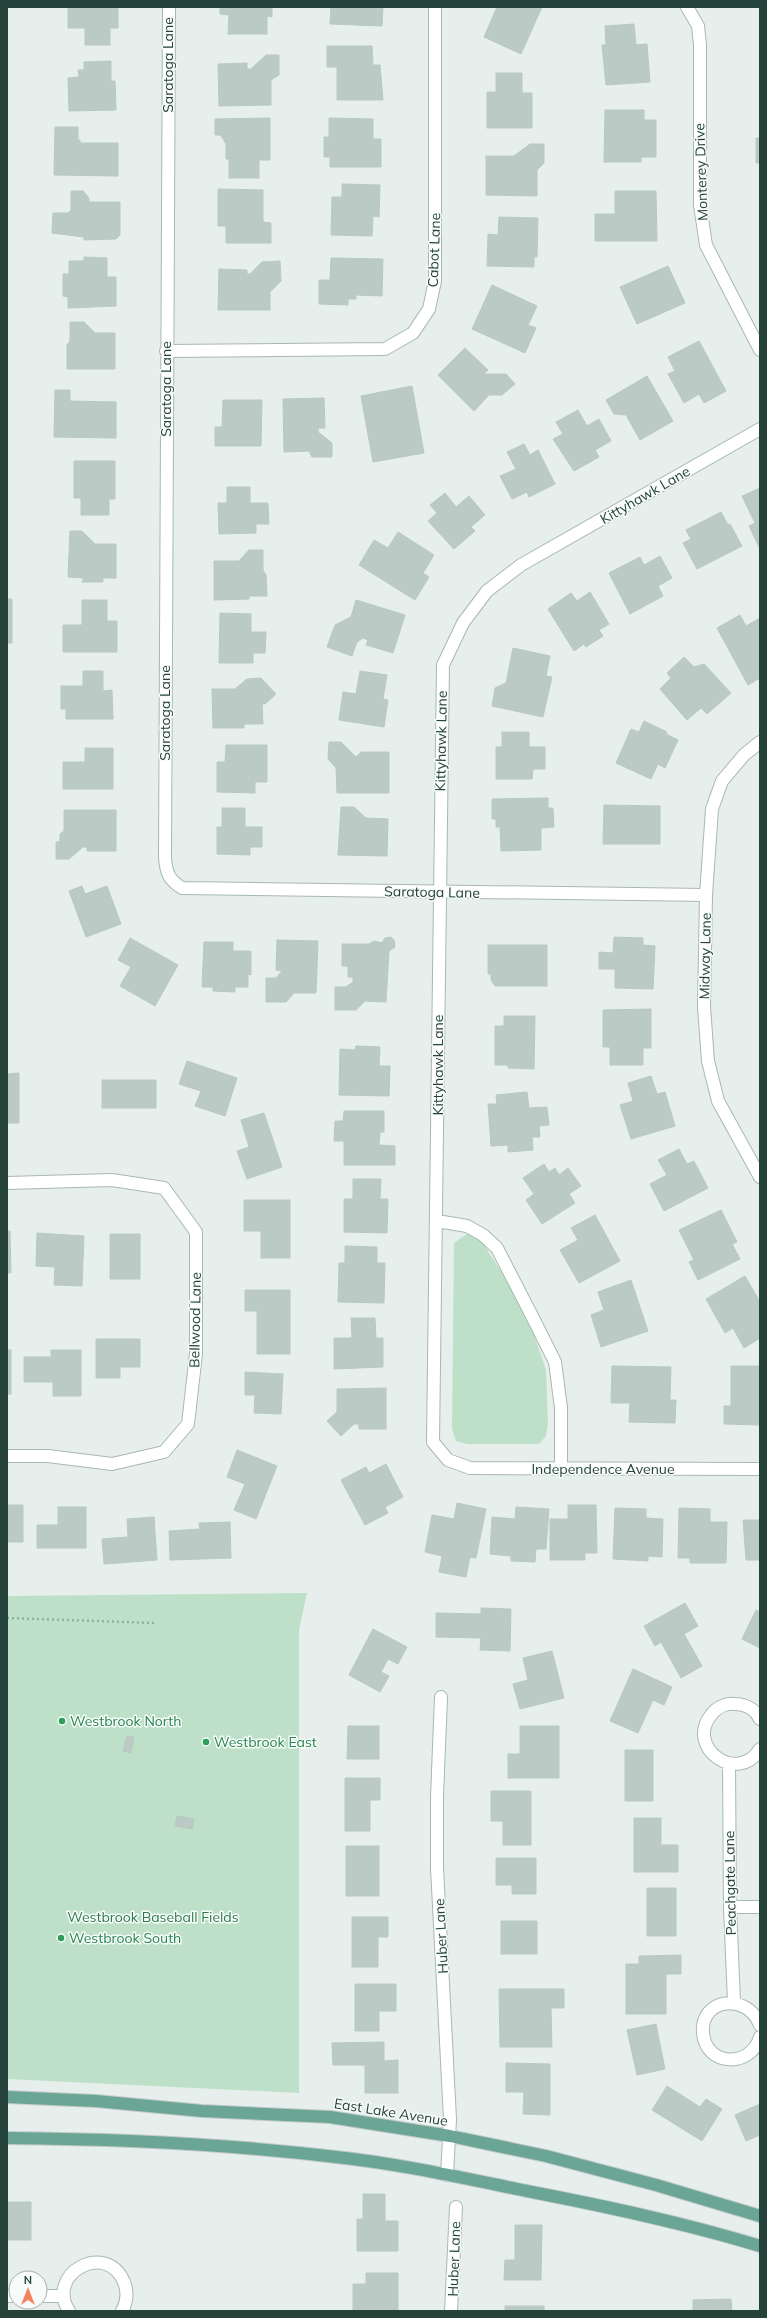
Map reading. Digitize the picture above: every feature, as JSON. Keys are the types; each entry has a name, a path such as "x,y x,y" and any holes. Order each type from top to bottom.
{"main road":[{"name":"East Lake Avenue","path":"7,2097 96,2101 202,2111 330,2117 450,2136 546,2156 656,2185 760,2216"},
{"path":"7,2138 73,2139 192,2145 313,2155 447,2175 606,2206 760,2246"}],"street":[{"name":"Saratoga Lane","path":"169,7 166,351 166,870 172,882 182,888 706,895"},
{"name":"Cabot Lane","path":"166,351 385,349 413,333 429,309 435,281 435,7"},
{"name":"Monterey Drive","path":"687,7 698,26 700,46 700,206 706,245 760,350"},
{"name":"Kittyhawk Lane","path":"448,1460 433,1442 443,665 463,623 487,591 521,565 760,429"},
{"name":"Midway Lane","path":"760,742 744,755 722,781 712,809 706,895 704,1007 708,1060 718,1101 760,1176"},
{"name":"Bellwood Lane","path":"7,1183 112,1180 164,1188 196,1232 196,1354 188,1424 164,1452 112,1464 48,1456 7,1456"},
{"path":"437,1220 467,1226 483,1235 497,1248 555,1362 561,1408 561,1469"},
{"name":"Independence Avenue","path":"448,1460 470,1468 760,1469"},
{"name":"Huber Lane","path":"441,1697 437,1868 450,2136 447,2175"},
{"path":"760,1719 751,1708 741,1704 731,1704 714,1711 704,1728 706,1747 720,1761 729,1764 739,1764 749,1760 760,1749"},
{"name":"Peachgate Lane","path":"729,1764 730,1907 734,2002"},
{"path":"730,1907 760,1907"},
{"path":"760,2024 751,2009 734,2002 715,2007 708,2014 702,2032 704,2042 709,2050 717,2056 736,2060 752,2052 760,2037"},
{"name":"Huber Lane","path":"451,2311 456,2207"},
{"path":"69,2311 64,2296 65,2286 69,2277 76,2269 85,2264 105,2264 115,2269 122,2276 126,2286 127,2296 122,2311"},
{"path":"48,2296 64,2296"}],"path":[{"path":"7,1618 155,1623"}],"green space":[{"path":"468,1233 482,1242 502,1273 530,1323 546,1370 548,1424 546,1436 539,1444 467,1444 456,1441 452,1429 454,1243"},
{"name":"Westbrook Baseball Fields","path":"307,1593 299,1630 299,2093 7,2079 7,1596"}],"building":[{"path":"118,7 118,28 110,28 110,45 85,45 85,28 68,28 68,8"},
{"path":"220,7 272,7 272,17 267,16 267,34 228,34 229,15 220,14"},
{"path":"331,7 383,7 382,26 330,24"},
{"path":"497,7 542,7 521,54 484,37"},
{"path":"634,24 636,45 647,44 650,82 606,85 602,45 606,45 605,26"},
{"path":"327,46 372,46 373,65 380,65 383,100 337,100 337,67 327,67"},
{"path":"266,55 279,55 279,75 271,80 271,105 219,106 218,64 247,63 247,69 251,69"},
{"path":"111,61 111,81 115,81 116,110 69,111 68,78 79,77 78,70 84,70 84,62"},
{"path":"496,73 522,73 522,93 532,93 532,128 487,128 487,92 496,92"},
{"path":"605,110 644,110 644,120 656,120 656,157 641,157 641,162 604,162"},
{"path":"270,118 270,160 259,160 259,178 229,178 229,159 226,159 226,144 221,135 215,135 215,119"},
{"path":"329,118 373,119 373,139 381,139 381,167 330,167 330,157 324,157 324,137 329,137"},
{"path":"55,127 78,127 78,140 80,140 80,143 118,143 118,176 54,175"},
{"path":"756,138 760,138 760,163 756,163"},
{"path":"530,144 544,144 544,163 537,170 537,196 486,195 486,156 514,156"},
{"path":"342,184 380,185 379,217 373,216 372,236 331,235 332,197 342,197"},
{"path":"218,189 263,190 263,222 271,223 271,243 226,243 226,226 218,226"},
{"path":"71,191 83,191 89,198 89,202 120,202 120,235 116,239 84,240 84,237 52,233 53,213 68,213 71,210"},
{"path":"615,191 656,191 657,241 595,241 595,214 615,214"},
{"path":"499,217 538,218 537,257 534,257 534,267 487,266 488,234 498,235"},
{"path":"84,257 107,258 107,277 116,277 116,306 68,308 68,297 63,296 63,274 69,274 69,261 84,261"},
{"path":"331,258 383,259 382,296 356,295 356,299 348,299 348,305 319,304 319,280 330,280"},
{"path":"280,261 281,281 270,292 270,310 218,310 219,269 247,270 247,274 250,274 262,262"},
{"path":"668,266 685,303 637,324 620,287"},
{"path":"492,285 537,306 528,325 536,328 525,353 472,329"},
{"path":"70,322 84,322 95,333 115,333 115,369 67,369 67,345 70,341"},
{"path":"699,341 726,391 704,403 699,394 684,403 668,374 675,371 668,357"},
{"path":"465,348 488,370 484,374 506,374 515,384 502,395 489,395 474,411 438,375"},
{"path":"647,376 673,421 640,440 626,415 614,414 606,400"},
{"path":"412,386 424,453 373,462 361,396"},
{"path":"55,390 70,390 70,401 116,402 116,438 54,437"},
{"path":"324,398 325,428 318,428 318,432 332,443 332,457 312,457 309,451 284,452 283,399"},
{"path":"223,400 262,400 261,446 215,446 215,427 222,427"},
{"path":"578,410 587,426 599,419 611,441 595,450 599,457 574,471 553,439 563,434 556,422"},
{"path":"524,444 530,455 538,450 555,484 529,497 527,492 512,499 500,476 516,469 507,452"},
{"path":"74,461 115,461 115,499 109,499 109,515 81,515 81,498 74,498"},
{"path":"227,487 250,487 250,503 268,503 269,524 256,524 256,533 219,534 218,503 227,503"},
{"path":"760,488 759,547 749,526 755,523 742,496"},
{"path":"445,493 456,507 469,496 485,515 471,527 475,531 454,549 428,521 437,513 430,505"},
{"path":"721,512 728,525 730,524 742,546 697,569 683,543 691,539 686,530"},
{"path":"70,531 82,531 95,544 116,544 116,578 103,578 103,582 82,582 84,578 68,577"},
{"path":"398,532 434,555 423,573 429,577 415,600 359,565 374,540 388,548"},
{"path":"249,550 263,550 263,570 266,575 267,596 249,596 249,599 214,600 214,561 239,561"},
{"path":"660,556 672,578 658,586 663,596 630,614 609,573 640,557 644,565"},
{"path":"590,592 609,624 599,630 603,636 586,647 584,644 574,651 548,609 571,593 577,601"},
{"path":"7,599 12,599 12,643 7,643"},
{"path":"82,600 107,600 107,621 117,621 117,652 63,652 63,625 82,625"},
{"path":"356,600 405,615 393,653 366,645 368,640 363,638 357,642 352,656 327,647 335,625 351,617"},
{"path":"220,613 251,614 251,632 266,632 265,653 253,653 253,663 219,663"},
{"path":"740,615 746,626 760,618 760,678 748,685 717,628"},
{"path":"513,648 550,656 546,676 552,677 543,717 492,706 495,688 506,683"},
{"path":"684,657 694,667 704,664 731,693 707,714 701,708 687,720 660,689 671,678 667,673"},
{"path":"83,671 103,671 103,691 112,690 113,719 66,719 66,709 61,709 61,686 83,686"},
{"path":"360,671 387,675 383,699 388,700 384,727 339,720 343,692 356,694"},
{"path":"261,678 276,694 265,704 262,704 263,724 244,724 244,728 213,728 212,689 235,689 247,679"},
{"path":"644,721 667,732 666,734 678,740 665,768 658,764 651,779 616,763 631,729 639,732"},
{"path":"502,732 529,732 529,747 545,747 545,769 533,769 532,779 496,779 496,747 502,747"},
{"path":"329,742 341,742 356,757 361,752 389,752 389,793 337,793 336,768 328,759"},
{"path":"226,745 267,745 267,782 255,782 255,793 217,792 217,762 225,762"},
{"path":"85,748 113,748 113,789 63,789 63,762 85,762"},
{"path":"548,798 548,808 553,808 554,827 541,828 541,850 501,851 500,827 496,827 496,819 492,819 492,799"},
{"path":"604,805 660,806 660,844 603,844"},
{"path":"341,807 354,807 366,818 388,819 387,856 338,855"},
{"path":"222,808 245,808 245,827 262,827 262,847 250,847 250,855 217,854 217,827 222,827"},
{"path":"64,810 116,810 116,851 87,851 87,847 83,847 69,859 56,859 56,842 60,842 60,834 64,831"},
{"path":"82,886 85,894 107,886 121,924 86,937 69,891"},
{"path":"391,937 394,940 395,947 389,951 386,1002 365,1001 356,1010 335,1010 335,987 346,987 353,982 353,977 348,977 348,966 342,966 342,944 369,944 374,941 382,943 385,938"},
{"path":"614,937 643,938 643,945 655,946 653,989 615,988 615,969 599,969 599,952 613,953"},
{"path":"130,938 178,965 155,1006 120,986 131,967 118,960"},
{"path":"277,940 318,941 316,993 294,993 286,1002 266,1002 266,978 276,978 282,971 276,970"},
{"path":"204,942 233,942 233,951 251,951 251,975 248,974 248,987 235,987 235,992 213,991 213,987 202,987"},
{"path":"488,945 547,945 547,986 495,986 491,980 491,974 488,974"},
{"path":"651,1009 651,1048 643,1048 643,1065 610,1065 610,1047 603,1047 603,1010"},
{"path":"504,1016 535,1016 534,1069 508,1068 508,1065 495,1065 495,1026 504,1026"},
{"path":"356,1046 380,1047 379,1066 390,1066 389,1096 339,1095 340,1049 355,1050"},
{"path":"187,1061 237,1078 225,1116 195,1106 201,1091 179,1084"},
{"path":"19,1073 19,1123 7,1123 7,1074"},
{"path":"651,1076 657,1094 665,1092 675,1126 631,1139 620,1105 633,1101 628,1083"},
{"path":"102,1080 156,1080 156,1108 102,1108"},
{"path":"527,1092 529,1108 547,1107 549,1125 539,1126 540,1137 532,1137 533,1150 508,1152 508,1145 491,1146 488,1104 497,1104 496,1095"},
{"path":"344,1111 384,1111 384,1132 380,1132 379,1145 395,1146 395,1165 344,1165 344,1141 334,1141 335,1121 343,1121"},
{"path":"264,1113 282,1167 247,1179 237,1151 249,1147 241,1120"},
{"path":"679,1149 687,1164 694,1161 708,1188 664,1211 650,1184 667,1175 658,1160"},
{"path":"544,1164 549,1172 555,1168 559,1175 568,1168 581,1186 569,1194 575,1203 542,1224 526,1200 534,1194 523,1178"},
{"path":"353,1179 381,1179 380,1199 388,1199 387,1233 344,1232 344,1199 353,1199"},
{"path":"244,1200 290,1200 290,1258 261,1258 261,1231 244,1231"},
{"path":"721,1210 737,1242 732,1244 740,1259 698,1280 689,1262 694,1260 679,1230"},
{"path":"595,1215 620,1261 579,1283 560,1250 578,1240 571,1228"},
{"path":"7,1231 10,1231 11,1273 7,1273"},
{"path":"37,1233 84,1236 82,1286 54,1285 55,1267 36,1266"},
{"path":"110,1234 140,1234 140,1279 110,1279"},
{"path":"345,1246 377,1247 377,1263 385,1263 384,1303 338,1302 339,1263 345,1263"},
{"path":"745,1276 760,1302 760,1338 744,1348 733,1328 725,1333 706,1299"},
{"path":"631,1280 648,1331 601,1347 591,1315 604,1310 598,1292"},
{"path":"245,1290 290,1290 290,1354 257,1354 257,1311 245,1311"},
{"path":"351,1318 375,1318 376,1338 383,1338 383,1367 334,1369 334,1338 352,1338"},
{"path":"96,1339 140,1339 140,1367 120,1367 120,1378 96,1378"},
{"path":"7,1350 11,1350 11,1394 7,1394"},
{"path":"51,1350 81,1350 81,1396 53,1396 53,1382 24,1382 24,1357 51,1357"},
{"path":"612,1366 671,1367 670,1400 676,1400 675,1423 629,1422 630,1403 611,1403"},
{"path":"731,1366 760,1366 760,1425 724,1424 724,1406 731,1406"},
{"path":"245,1372 283,1374 281,1414 254,1413 255,1395 245,1395"},
{"path":"386,1388 386,1429 359,1429 359,1424 354,1424 341,1436 327,1421 337,1412 337,1389"},
{"path":"237,1450 277,1466 256,1519 234,1510 245,1484 227,1477"},
{"path":"386,1464 403,1497 385,1507 388,1513 365,1525 341,1480 366,1467 369,1473"},
{"path":"457,1503 486,1509 476,1558 470,1557 466,1577 439,1572 442,1556 425,1552 432,1515 454,1519"},
{"path":"7,1505 23,1505 23,1542 7,1542"},
{"path":"568,1505 596,1505 597,1553 585,1553 585,1560 550,1560 550,1519 568,1519"},
{"path":"58,1507 86,1507 86,1548 37,1548 37,1525 58,1525"},
{"path":"516,1507 549,1509 546,1549 536,1549 535,1562 511,1561 511,1556 490,1554 492,1517 515,1519"},
{"path":"615,1508 646,1509 646,1518 663,1519 662,1557 648,1556 648,1561 613,1559"},
{"path":"679,1508 710,1509 710,1522 727,1522 726,1563 690,1563 690,1558 678,1558"},
{"path":"154,1517 157,1560 104,1564 102,1539 128,1537 127,1519"},
{"path":"743,1520 760,1520 760,1560 746,1560"},
{"path":"230,1522 231,1558 170,1560 169,1531 200,1529 199,1523"},
{"path":"685,1603 698,1626 684,1634 702,1666 681,1678 661,1642 655,1646 644,1626"},
{"path":"481,1608 511,1609 510,1651 480,1650 481,1638 436,1637 436,1613 481,1614"},
{"path":"756,1610 760,1612 760,1648 742,1639"},
{"path":"373,1629 407,1647 398,1664 388,1659 381,1672 389,1676 380,1692 349,1675"},
{"path":"552,1651 564,1698 520,1709 513,1684 528,1680 523,1658"},
{"path":"633,1669 672,1687 664,1705 653,1700 638,1733 610,1721"},
{"path":"348,1726 379,1726 379,1759 347,1759"},
{"path":"520,1726 559,1726 559,1778 508,1778 508,1754 520,1754"},
{"path":"127,1736 134,1737 131,1753 123,1751"},
{"path":"625,1750 653,1750 653,1801 625,1801"},
{"path":"345,1778 380,1778 380,1800 370,1800 370,1831 345,1831"},
{"path":"491,1791 531,1791 531,1845 503,1845 503,1821 491,1821"},
{"path":"177,1816 194,1819 192,1829 175,1826"},
{"path":"634,1818 661,1818 661,1845 678,1845 678,1872 634,1872"},
{"path":"346,1846 379,1846 379,1896 346,1896"},
{"path":"496,1858 536,1858 536,1894 512,1894 512,1885 496,1885"},
{"path":"647,1888 676,1888 676,1936 647,1936"},
{"path":"352,1917 388,1917 388,1937 378,1937 378,1967 352,1967"},
{"path":"501,1921 537,1921 537,1954 501,1954"},
{"path":"681,1955 681,1974 666,1974 666,2014 626,2014 626,1964 639,1964 639,1956"},
{"path":"355,1984 396,1984 396,2011 379,2011 379,2031 355,2031"},
{"path":"499,1989 564,1989 564,2008 551,2008 552,2047 500,2047"},
{"path":"656,2024 665,2069 637,2075 627,2030"},
{"path":"384,2042 384,2061 398,2060 398,2093 365,2093 365,2065 333,2065 332,2043"},
{"path":"506,2063 550,2064 550,2115 523,2114 524,2092 506,2092"},
{"path":"667,2086 700,2107 706,2099 722,2109 702,2141 652,2110"},
{"path":"760,2104 760,2135 746,2141 735,2115"},
{"path":"363,2194 385,2194 385,2221 398,2221 398,2251 357,2251 357,2219 363,2219"},
{"path":"7,2202 31,2202 31,2240 7,2240"},
{"path":"515,2225 542,2225 541,2280 504,2280 505,2260 515,2260"},
{"path":"366,2273 398,2273 398,2311 353,2311 353,2284 366,2284"},
{"path":"731,2299 732,2311 693,2311 693,2300"},
{"path":"505,2306 544,2306 544,2311 505,2311"}],"place":[{"name":"Westbrook North","path":"62,1721"},
{"name":"Westbrook East","path":"206,1742"},
{"name":"Westbrook South","path":"61,1938"}]}
